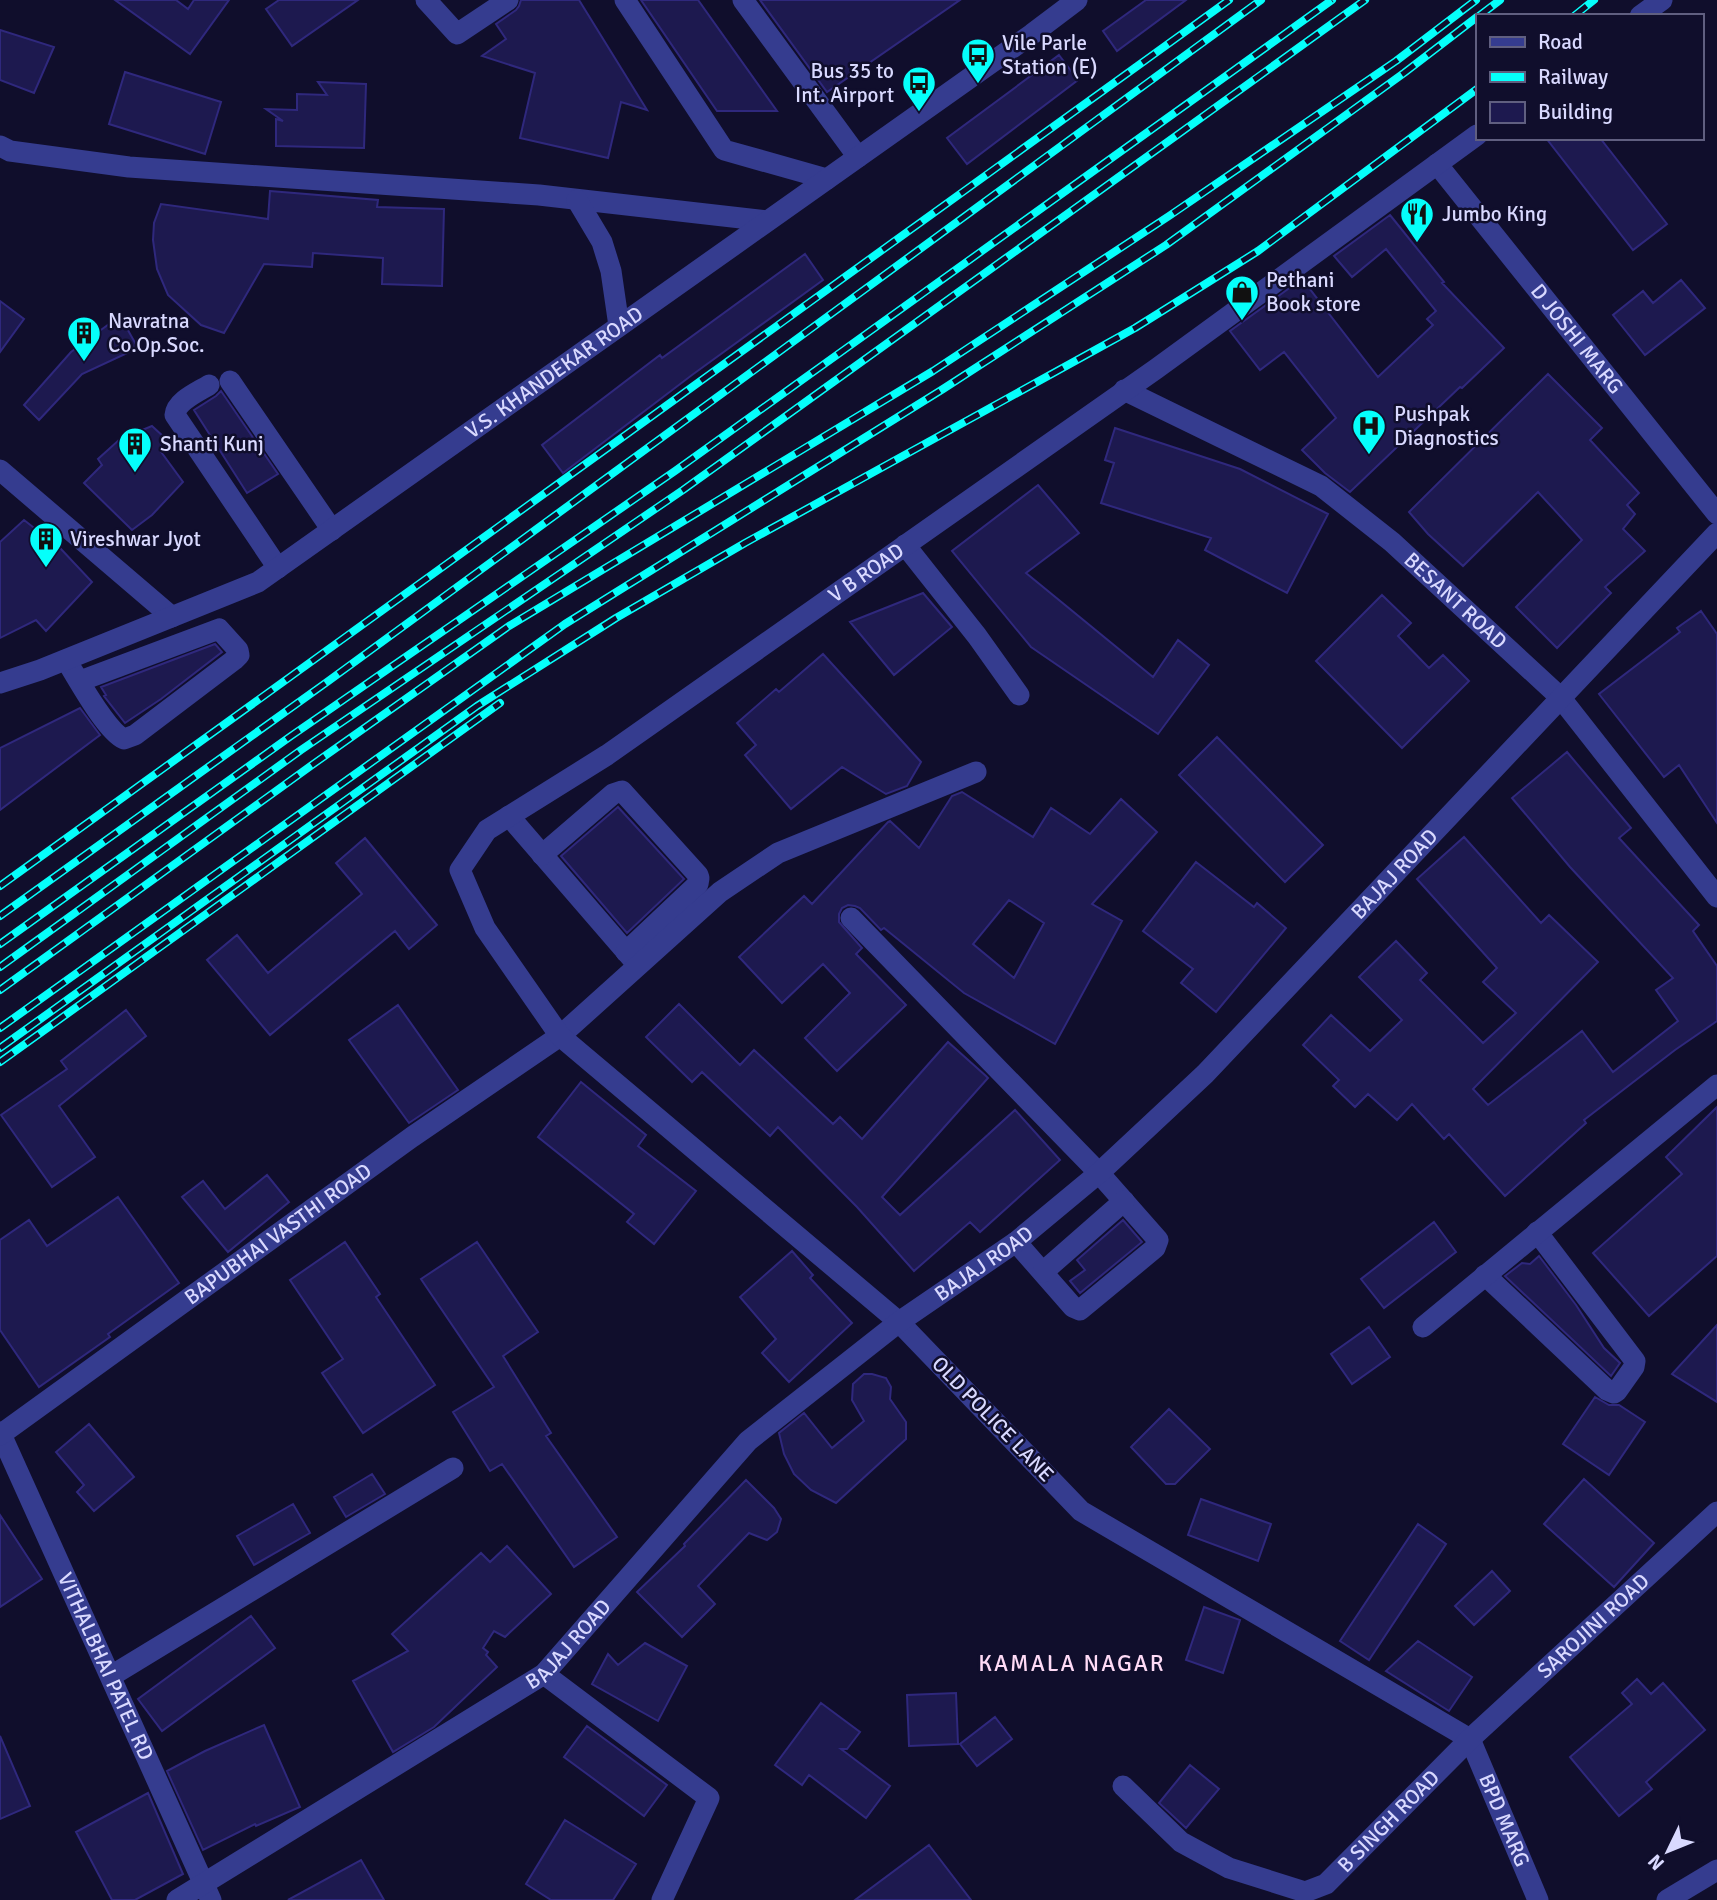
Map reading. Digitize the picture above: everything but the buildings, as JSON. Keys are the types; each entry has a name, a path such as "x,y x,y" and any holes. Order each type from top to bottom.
{"street":[{"path":"426,0 457,34 508,0"},
{"path":"625,0 724,150 827,179"},
{"path":"743,0 858,157"},
{"name":"V.S. KHANDEKAR ROAD","path":"0,683 66,660 258,582 1077,0"},
{"path":"1643,14 1662,0"},
{"name":"V B ROAD","path":"509,816 607,755 1189,345 1476,136"},
{"path":"0,146 10,150 129,167 539,195 767,221"},
{"name":"D JOSHI MARG","path":"1437,164 1717,514"},
{"path":"577,200 602,242 611,271 620,326"},
{"path":"230,381 332,530"},
{"path":"209,384 178,405 174,411 175,415 278,568"},
{"name":"BESANT ROAD","path":"1124,390 1321,486 1392,542 1560,697 1717,897"},
{"path":"0,470 172,617"},
{"name":"BAJAJ ROAD","path":"177,1900 208,1892 544,1674 748,1441 899,1322 1016,1242 1098,1173 1205,1074 1717,533"},
{"path":"905,545 977,636 1019,695"},
{"path":"66,660 117,736 124,739 131,737 239,655 234,645 199,606"},
{"path":"80,681 219,629"},
{"path":"632,959 720,892 778,853 976,772"},
{"path":"542,855 613,794 622,791 699,878 698,884 560,1036"},
{"path":"509,816 632,959"},
{"name":"OLD POLICE LANE","path":"509,816 487,830 460,870 485,928 560,1036 899,1322 1081,1511 1470,1739"},
{"path":"852,918 1098,1173 1158,1240 1155,1248 1080,1310 1073,1307 1016,1242"},
{"name":"BAPUBHAI VASTHI ROAD","path":"0,1434 412,1137 560,1036"},
{"path":"1423,1327 1488,1278 1717,1084"},
{"path":"1043,1272 1124,1201"},
{"path":"1488,1278 1607,1390 1614,1393 1617,1391 1634,1367 1634,1361 1539,1235"},
{"name":"VITHALBHAI PATEL RD","path":"0,1434 208,1892"},
{"path":"111,1676 453,1468"},
{"name":"SAROJINI ROAD","path":"1470,1739 1717,1512"},
{"path":"544,1674 709,1798 662,1900"},
{"name":"B SINGH ROAD","path":"1122,1786 1181,1842 1229,1868 1305,1892 1326,1884 1470,1739"},
{"name":"BPD MARG","path":"1470,1739 1538,1900"},
{"path":"1667,1900 1717,1870"}],"railway":[{"path":"0,886 1229,0"},
{"path":"0,916 327,682 1261,0"},
{"path":"0,944 291,736 675,471 1332,0"},
{"path":"0,967 301,750 683,490 1365,0"},
{"path":"0,990 509,626 933,371 1169,216 1396,61 1476,0"},
{"path":"1482,14 1500,0"},
{"path":"1576,14 1594,0"},
{"path":"0,1028 565,624 943,389 1166,245 1476,18"},
{"path":"0,1048 477,706 616,618 745,543 1135,328 1258,251 1476,90"},
{"path":"0,1062 500,703"}],"place":[{"name":"Vile Parle Station (E)","path":"978,85"},
{"name":"Bus 35 to Int. Airport","path":"919,113"},
{"name":"Jumbo King","path":"1417,244"},
{"name":"Pethani Book store","path":"1242,322"},
{"name":"Navratna Co.Op.Soc.","path":"84,363"},
{"name":"Pushpak Diagnostics","path":"1369,456"},
{"name":"Shanti Kunj","path":"135,474"},
{"name":"Vireshwar Jyot","path":"46,569"}],"district":[{"name":"KAMALA NAGAR","path":"1072,1663"}]}
